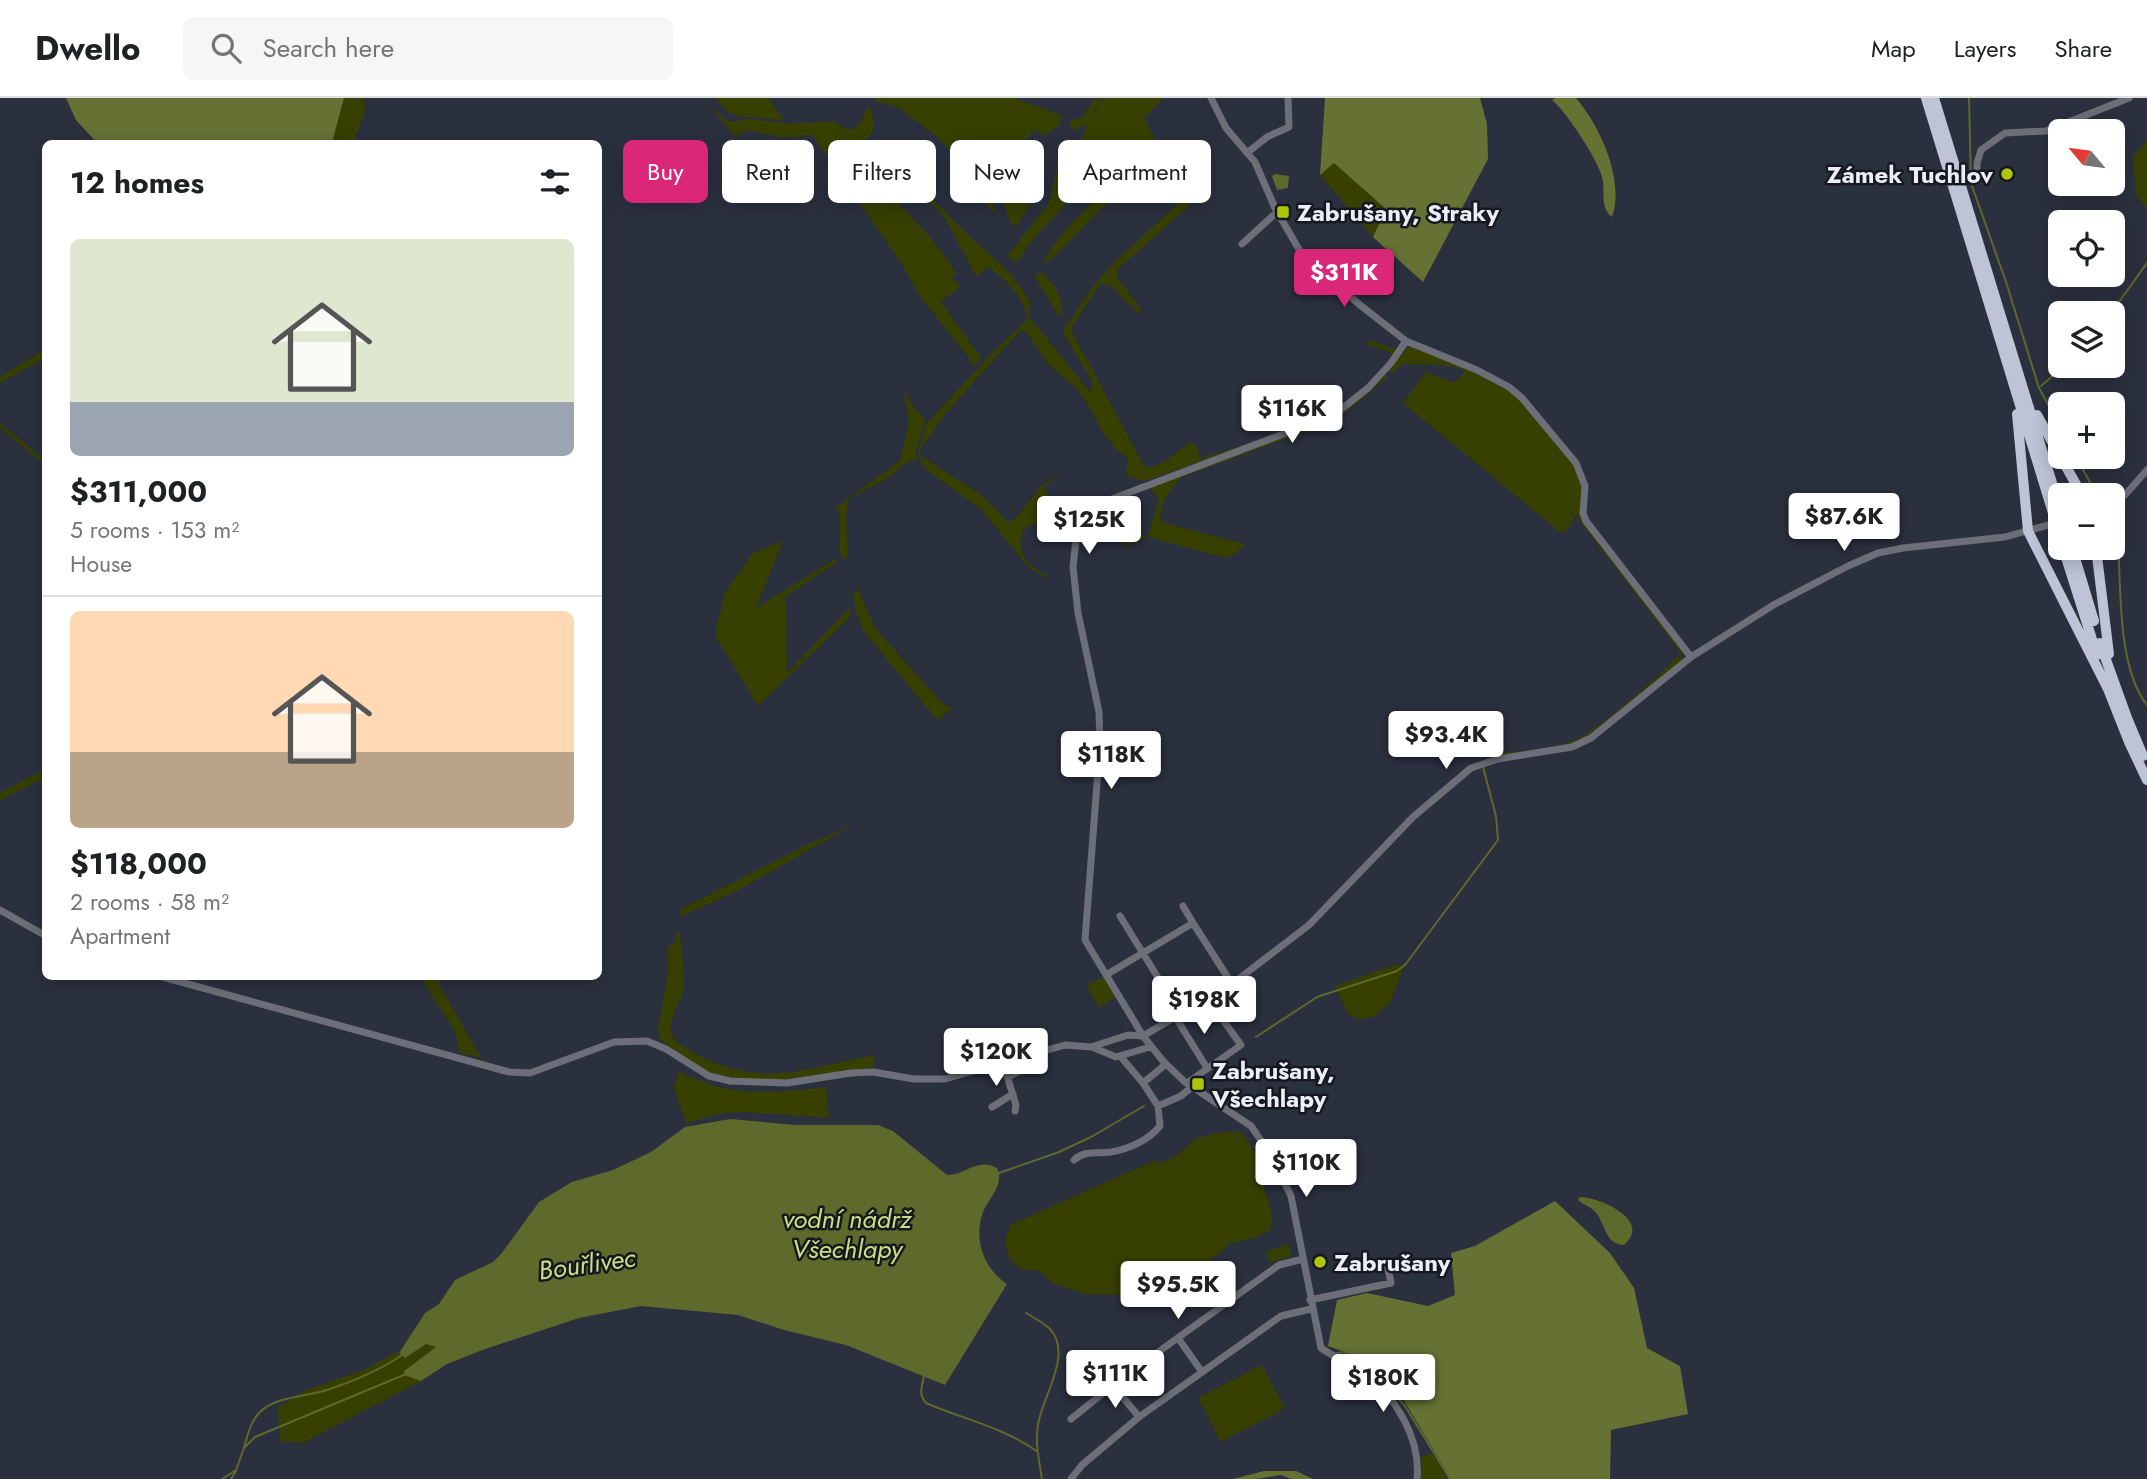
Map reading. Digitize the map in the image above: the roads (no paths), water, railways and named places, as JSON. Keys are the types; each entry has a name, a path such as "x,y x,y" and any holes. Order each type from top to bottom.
{"highway":[{"path":"1926,98 2051,483"},
{"path":"1934,98 2048,493"},
{"path":"2018,387 2074,483"},
{"path":"2018,387 2034,530 2110,683 2147,765"},
{"path":"2067,560 2147,780"},
{"path":"2075,560 2110,683"},
{"path":"2097,560 2110,683"}],"street":[{"path":"1211,98 1226,128 1255,162 1277,212 1301,253 1406,341 1477,370 1509,387 1522,398 1576,463 1585,486 1583,513 1586,521 1691,657"},
{"path":"1247,153 1267,137 1289,127 1289,98"},
{"path":"1977,181 1977,163 1981,150 2005,133 2046,131 2129,98"},
{"path":"1242,244 1277,212"},
{"path":"1406,341 1391,363 1368,388 1344,407 1320,420 1112,499 1094,510 1082,524 1075,554 1075,588 1099,712 1100,744 1085,940 1150,1046 1190,1085 1241,1118 1260,1137 1291,1196 1310,1304 1321,1348 1371,1379 1390,1399 1413,1438 1418,1455 1417,1479"},
{"path":"2125,495 2147,470"},
{"path":"1091,1047 1128,1035 1143,1036 1232,984 1309,925 1413,817 1471,768 1498,758 1572,747 1591,738 1691,657 1775,604 1878,553 2005,537 2048,526"},
{"path":"1183,906 1232,984"},
{"path":"0,910 42,934"},
{"path":"1120,916 1207,1068"},
{"path":"1106,975 1193,923"},
{"path":"174,980 509,1072 530,1073 614,1042 647,1041 666,1049 709,1076 730,1081 788,1083 873,1072 914,1079 945,1079 1065,1045 1091,1047 1107,1055 1121,1057 1150,1046"},
{"path":"1158,1105 1181,1096 1207,1068 1241,1045 1208,999"},
{"path":"1007,1077 1028,1065 1036,1058 1037,1053"},
{"path":"1074,1160 1082,1153 1115,1151 1138,1143 1160,1126 1158,1105 1121,1057"},
{"path":"1003,1063 1016,1105 1015,1111"},
{"path":"1143,1083 1166,1064"},
{"path":"992,1107 1013,1094"},
{"path":"1071,1419 1113,1385 1279,1265 1303,1259"},
{"path":"1072,1479 1082,1465 1139,1417 1281,1315 1310,1304 1391,1283 1387,1263"},
{"path":"1178,1338 1202,1373"},
{"path":"1113,1385 1139,1417"}],"water":[{"path":"1272,176 1289,176 1288,188 1277,190"},
{"name":"vodní nádrž Všechlapy","path":"730,1119 796,1125 878,1125 893,1131 947,1175 983,1164 997,1168 999,1180 983,1212 979,1233 987,1262 1007,1284 945,1385 846,1345 784,1330 738,1315 641,1306 579,1318 485,1349 447,1364 421,1381 404,1375 404,1371 436,1347 426,1344 405,1358 399,1353 425,1313 439,1304 455,1280 493,1262 539,1202 572,1182 613,1170 651,1152 685,1127"},
{"path":"1580,1197 1610,1206 1628,1219 1632,1227 1631,1236 1624,1245 1612,1241 1597,1213 1578,1200"}],"waterway":[{"path":"1969,98 1971,183 2039,388 2048,404"},
{"path":"2120,301 2147,263"},
{"path":"2041,386 2050,378"},
{"path":"2083,469 2090,483"},
{"path":"2119,560 2125,648 2137,689 2147,705"},
{"path":"1256,1037 1317,997 1397,971 1405,965 1498,840 1496,816 1483,767"},
{"path":"999,1173 1059,1152 1144,1106"},
{"name":"Bouřlivec","path":"1026,1313 1049,1328 1056,1337 1058,1348 1058,1360 1042,1409 1037,1435 1042,1479"},
{"path":"1336,1353 1345,1352 1378,1375 1405,1406 1450,1479"},
{"path":"244,1447 254,1420 267,1407 283,1400 347,1383 402,1355"},
{"name":"Bouřlivec","path":"222,1479 236,1470 244,1448 255,1437 406,1374"},
{"path":"924,1376 921,1393 926,1403 998,1430 1038,1452"},
{"name":"Bouřlivec","path":"231,1479 236,1471"}],"place":[{"name":"Zámek Tuchlov","path":"2007,174"},
{"name":"Zabrušany, Straky","path":"1283,212"},
{"name":"Zabrušany, Všechlapy","path":"1198,1084"},
{"name":"Zabrušany","path":"1320,1262"}]}
